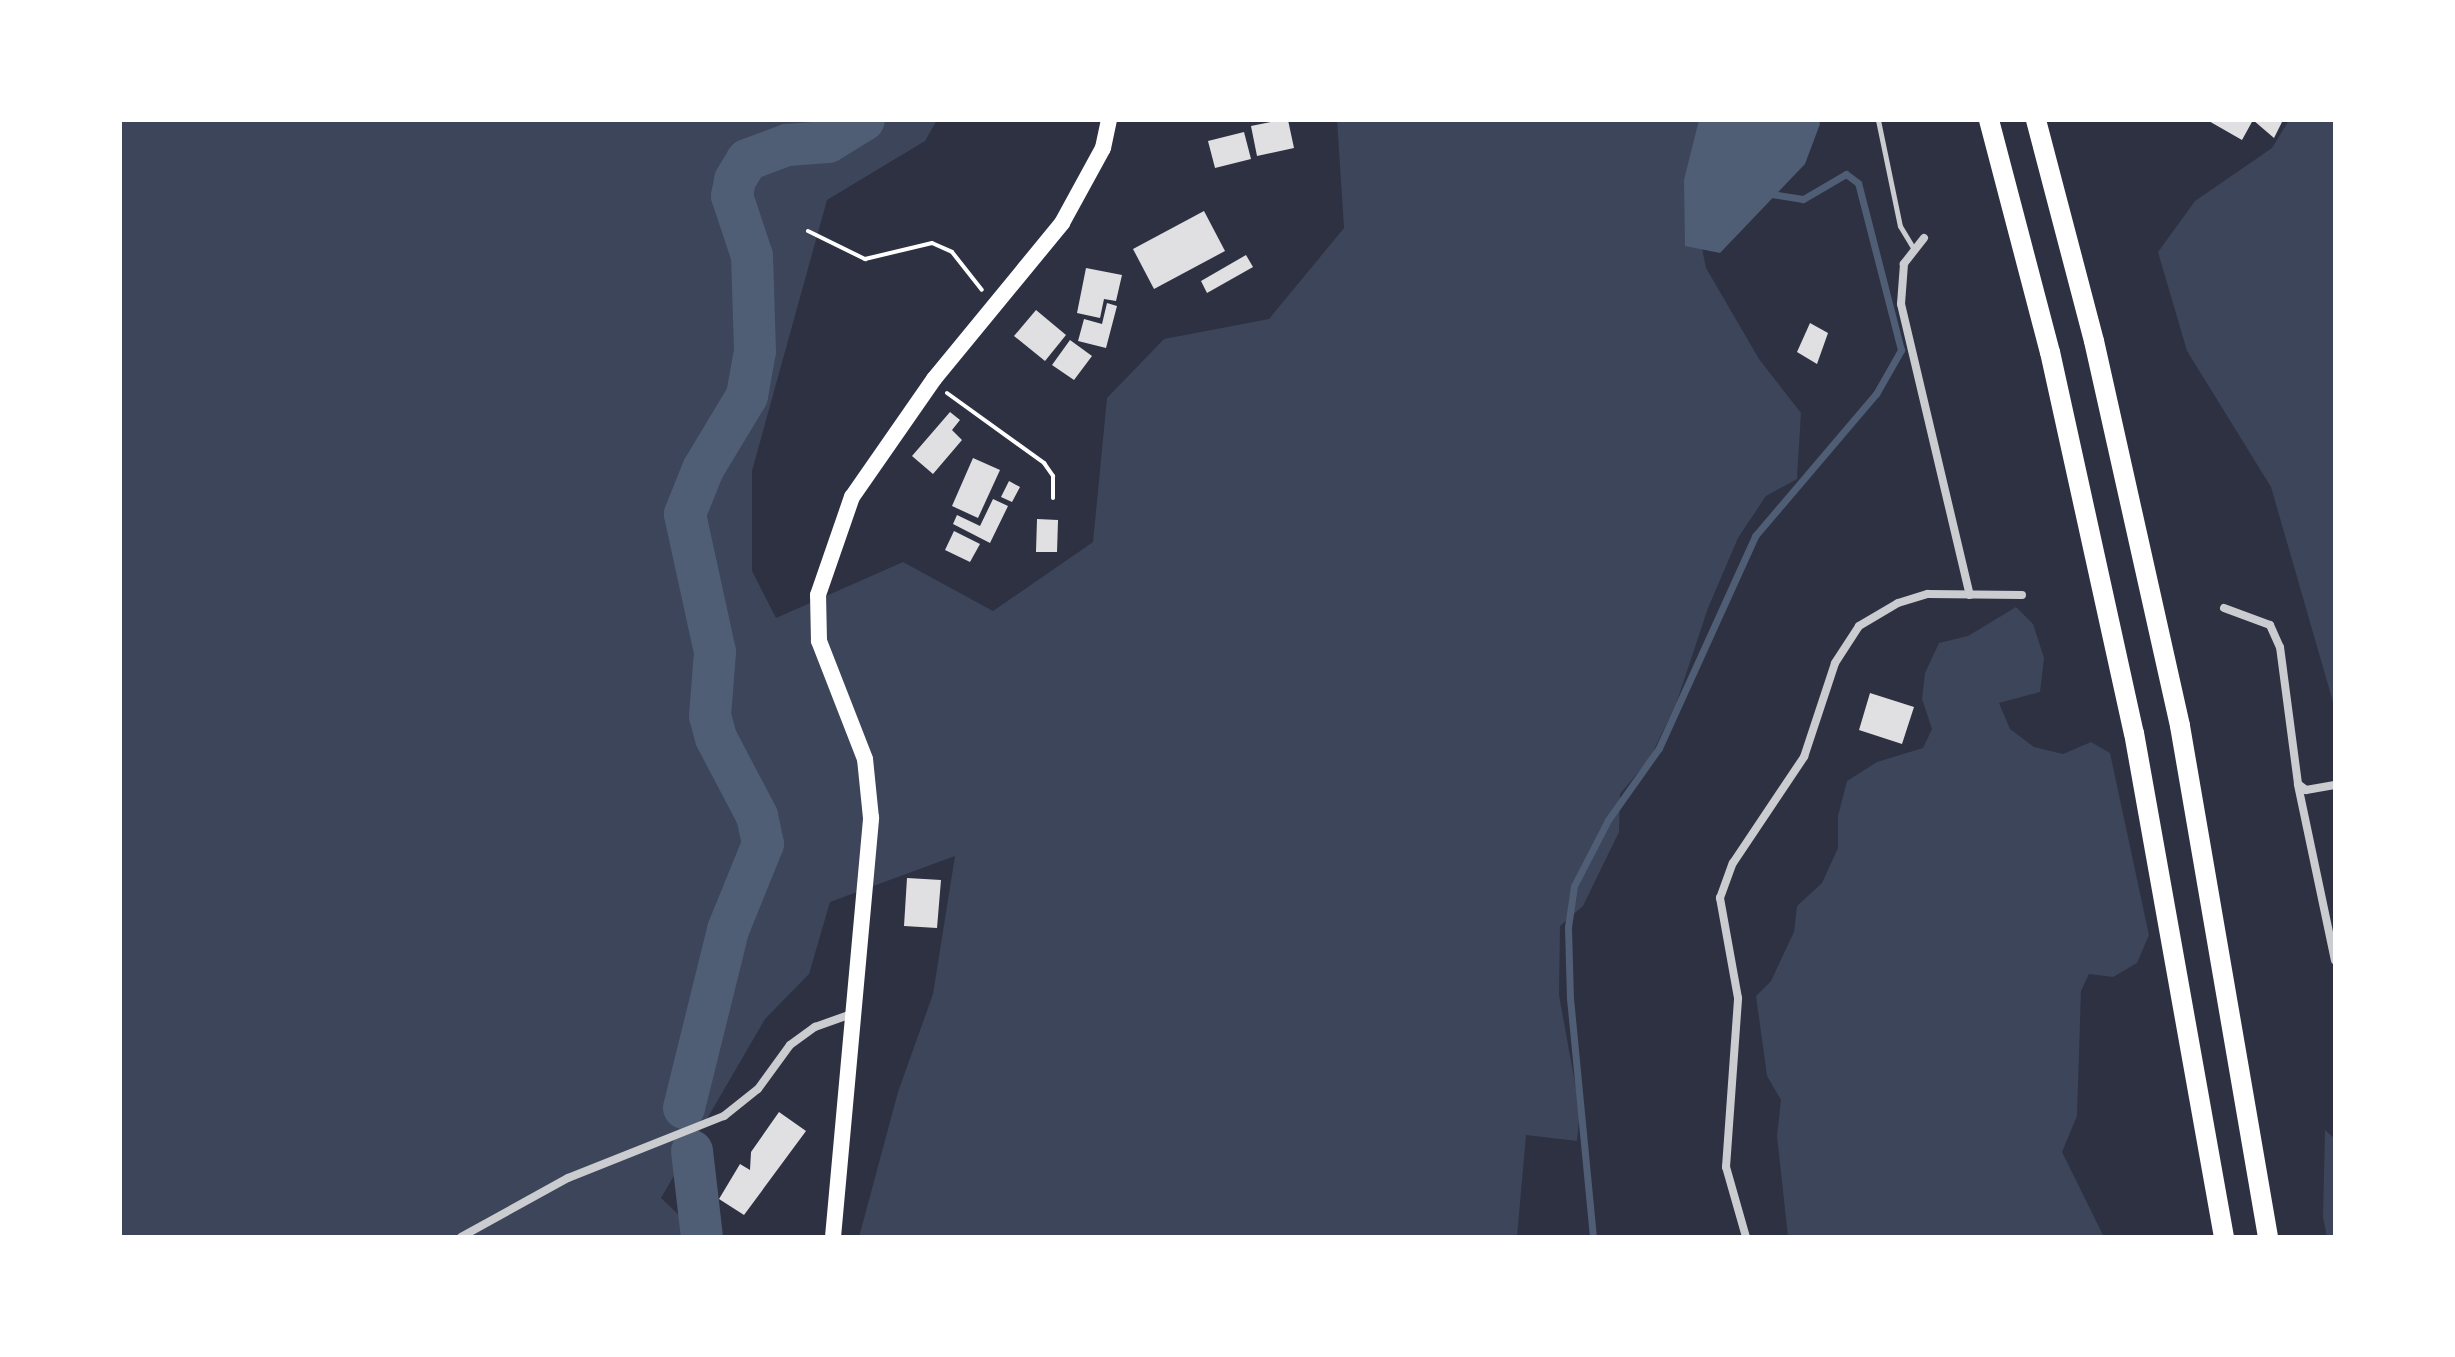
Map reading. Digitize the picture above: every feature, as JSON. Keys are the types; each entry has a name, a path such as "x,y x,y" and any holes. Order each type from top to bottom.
{"highway":[{"path":"1989,120 2050,352 2134,733 2224,1237"},
{"path":"2036,120 2094,341 2180,726 2268,1237"}],"main road":[{"path":"833,1237 871,818 865,759 819,641 818,595 852,497 934,379 1062,223 1103,148 1109,120"}],"street":[{"path":"1924,238 1913,248 1904,264 1901,304 1970,595"},
{"path":"1746,1237 1726,1167 1738,998 1720,898 1733,863 1804,757 1835,663 1859,626 1898,603 1928,594 2022,595"},
{"path":"2224,608 2270,625 2280,647 2298,784 2335,960"},
{"path":"2298,784 2306,790 2335,785"},
{"path":"461,1237 568,1178 724,1116 758,1089 790,1045 815,1027 855,1013"}],"lane":[{"path":"1878,120 1900,226 1913,248"}],"path":[{"path":"808,231 865,259 932,243 952,252 993,304"},
{"path":"934,379 974,415 1044,463 1053,476 1053,498"}],"shaded area":[{"path":"120,120 937,120 925,141 827,200 752,471 752,571 776,618 903,562 993,611 1093,542 1107,398 1164,339 1269,319 1344,228 1337,120 1711,120 1699,233 1706,268 1759,359 1801,413 1797,479 1766,496 1738,538 1708,608 1676,704 1650,758 1620,794 1619,832 1583,906 1560,926 1559,995 1580,1111 1577,1141 1526,1135 1517,1237 859,1237 898,1092 933,994 955,856 830,902 809,974 765,1019 661,1198 702,1237 120,1237"},
{"path":"1699,120 1819,120 1820,124 1805,164 1720,253 1685,246 1684,180"},
{"path":"2289,120 2335,120 2335,709 2271,487 2187,351 2158,252 2195,201 2272,148"},
{"path":"2016,607 2033,624 2044,658 2040,692 1999,703 2010,729 2034,747 2063,754 2091,742 2110,753 2149,935 2137,963 2113,977 2089,974 2081,991 2077,1116 2062,1152 2104,1237 1788,1237 1777,1136 1781,1100 1767,1076 1756,996 1771,981 1794,932 1797,906 1822,883 1838,848 1838,816 1847,781 1877,762 1923,748 1932,729 1922,699 1925,673 1939,643 1968,636"},
{"path":"2325,1130 2335,1139 2335,1237 2327,1237 2323,1217"}],"building":[{"path":"1288,120 1294,148 1257,156 1251,126"},
{"path":"2207,120 2253,120 2242,140"},
{"path":"2253,120 2283,120 2274,138"},
{"path":"1244,132 1251,159 1215,168 1208,141"},
{"path":"1204,211 1225,251 1154,289 1133,249"},
{"path":"1246,255 1253,267 1207,293 1201,281"},
{"path":"1086,268 1122,275 1116,301 1104,299 1100,318 1077,313"},
{"path":"1107,303 1117,306 1106,348 1078,341 1084,319 1102,324"},
{"path":"1036,310 1066,335 1045,361 1014,336"},
{"path":"1810,323 1828,333 1817,364 1797,352"},
{"path":"1070,340 1092,356 1074,380 1052,365"},
{"path":"950,412 960,420 952,430 962,440 933,474 912,456"},
{"path":"973,458 1000,470 978,518 952,506"},
{"path":"1009,481 1020,487 1012,502 1001,497"},
{"path":"993,499 1008,506 990,543 953,524 957,515 980,526"},
{"path":"1037,519 1058,520 1057,552 1036,552"},
{"path":"954,531 980,544 970,562 945,550"},
{"path":"1870,693 1914,707 1902,744 1859,730"},
{"path":"907,878 941,880 937,928 904,926"},
{"path":"779,1112 806,1131 744,1215 719,1199 740,1164 750,1170 751,1152"}],"waterway":[{"path":"684,1108 728,930 763,844 757,816 716,738 710,716 715,652 685,514 703,469 747,396 755,351 752,256 732,196 735,180 747,160 787,145 828,142 864,120"},
{"path":"1593,1237 1570,999 1568,927 1574,886 1608,820 1659,748 1755,536 1876,394 1901,350 1858,183 1846,174 1803,199 1766,193"},
{"path":"692,1151 702,1237"}]}
